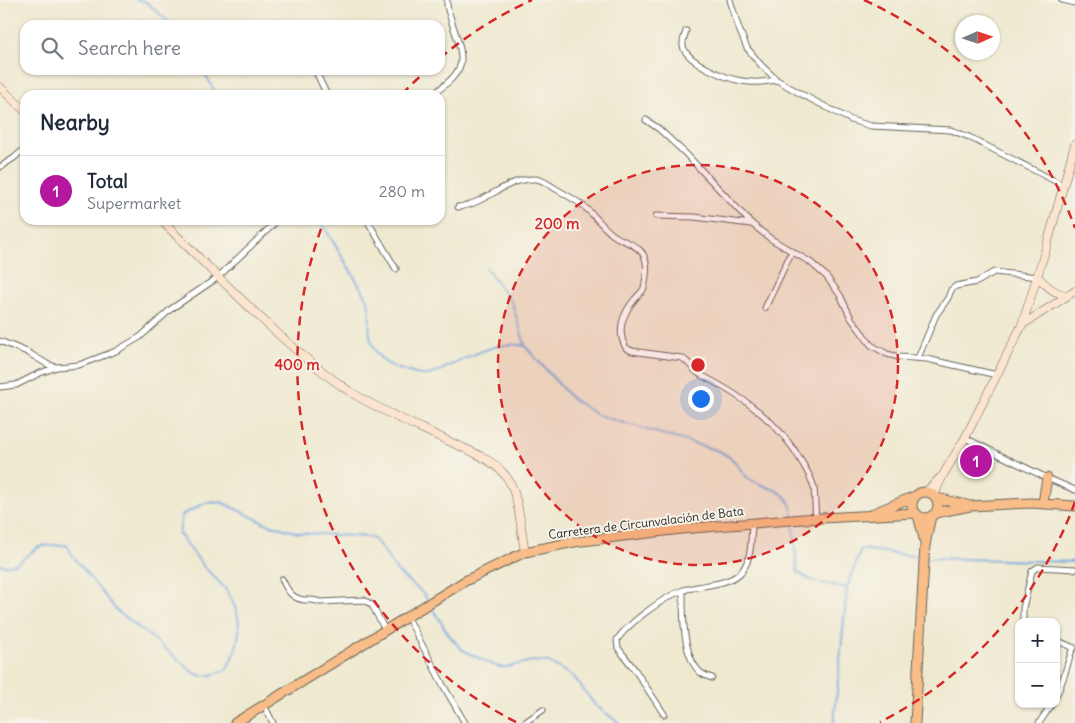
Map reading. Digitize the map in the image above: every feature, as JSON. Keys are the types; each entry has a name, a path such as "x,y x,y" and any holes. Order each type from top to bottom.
{"main road":[{"path":"1043,504 1047,478"},
{"path":"925,548 917,514 912,503 915,496 922,492 970,506"},
{"path":"915,723 925,548 933,515 938,506 933,495"},
{"name":"Carretera de Circunvalación de Bata","path":"867,516 915,496"},
{"path":"917,514 924,518 970,506 1043,504 1075,506"},
{"name":"Carretera de Circunvalación de Bata","path":"235,723 465,580 525,552 574,542 681,529 787,520 917,514"}],"street":[{"path":"439,90 453,79 460,67 461,50 449,14 447,0"},
{"path":"730,0 747,48 760,65 777,80 828,109 851,120 870,126 951,130 969,137 1063,184"},
{"path":"1062,0 1075,3"},
{"path":"686,30 682,44 689,57 718,74 742,81 777,80"},
{"path":"317,75 325,90"},
{"path":"0,87 20,106"},
{"path":"646,120 660,128 752,224 771,239 810,262 826,276 840,295 850,318 871,345 887,354 899,357 955,364 997,375"},
{"path":"933,495 965,438 1022,325 1038,277 1075,144"},
{"path":"0,167 20,153"},
{"path":"458,207 468,206 494,191 513,184 538,179 583,205 613,234 635,245 643,255 646,263 646,277 643,290 623,317 621,328 626,348 632,351 682,358 687,361 695,372 751,404 780,430 794,446 809,475 814,488 816,519"},
{"path":"656,216 694,217 752,224"},
{"path":"166,225 218,278 307,359 349,391 392,416 497,466 508,478 515,495 525,552"},
{"path":"0,387 16,385 57,367 79,365 116,351 140,337 171,309 218,278 273,225"},
{"path":"370,225 396,269"},
{"path":"765,308 792,251"},
{"path":"918,358 936,315 948,298 951,290 956,286 977,282 994,272 1038,277 1060,295 1072,293"},
{"path":"1022,325 1072,293"},
{"path":"0,341 27,352 46,364 57,367"},
{"path":"965,438 1075,490"},
{"path":"664,714 618,648 616,640 634,622 670,596 683,590 723,582 736,577 742,571 749,557 752,523"},
{"path":"1023,618 1032,571 1035,568 1075,568"},
{"path":"282,579 293,597 303,600 320,602 364,600 372,605 385,630"},
{"path":"683,590 683,617 689,652 695,666 702,674 712,678"},
{"path":"407,616 465,723"},
{"path":"1060,642 1074,648 1060,687"},
{"path":"264,705 273,723"},
{"path":"1038,723 1049,708"},
{"path":"524,723 543,710"}],"waterway":[{"path":"136,0 145,1 166,20"},
{"path":"206,75 214,90"},
{"path":"323,225 367,298 370,311 370,337 375,350 388,364 414,373 428,375 436,373 476,353 496,347 516,344 525,346 571,398 597,415 721,452 735,462 748,478 783,495 788,500 793,517"},
{"path":"486,268 512,303 525,345"},
{"path":"0,565 17,563 42,546 67,545 72,555 116,610 194,673 202,676 226,670 235,650 239,630 236,610 226,590 205,568 179,534 182,515 205,503 221,502 267,524 299,533 371,537 404,578 422,592 427,599"},
{"path":"793,524 797,571 808,579 821,583 847,588 861,549 921,557"},
{"path":"928,558 1075,562"},
{"path":"834,723 847,588"},
{"path":"431,606 449,635 461,649 499,667 508,667 532,661 549,662 574,677 595,705 619,723"}],"place":[{"name":"Total","path":"976,461"}]}
